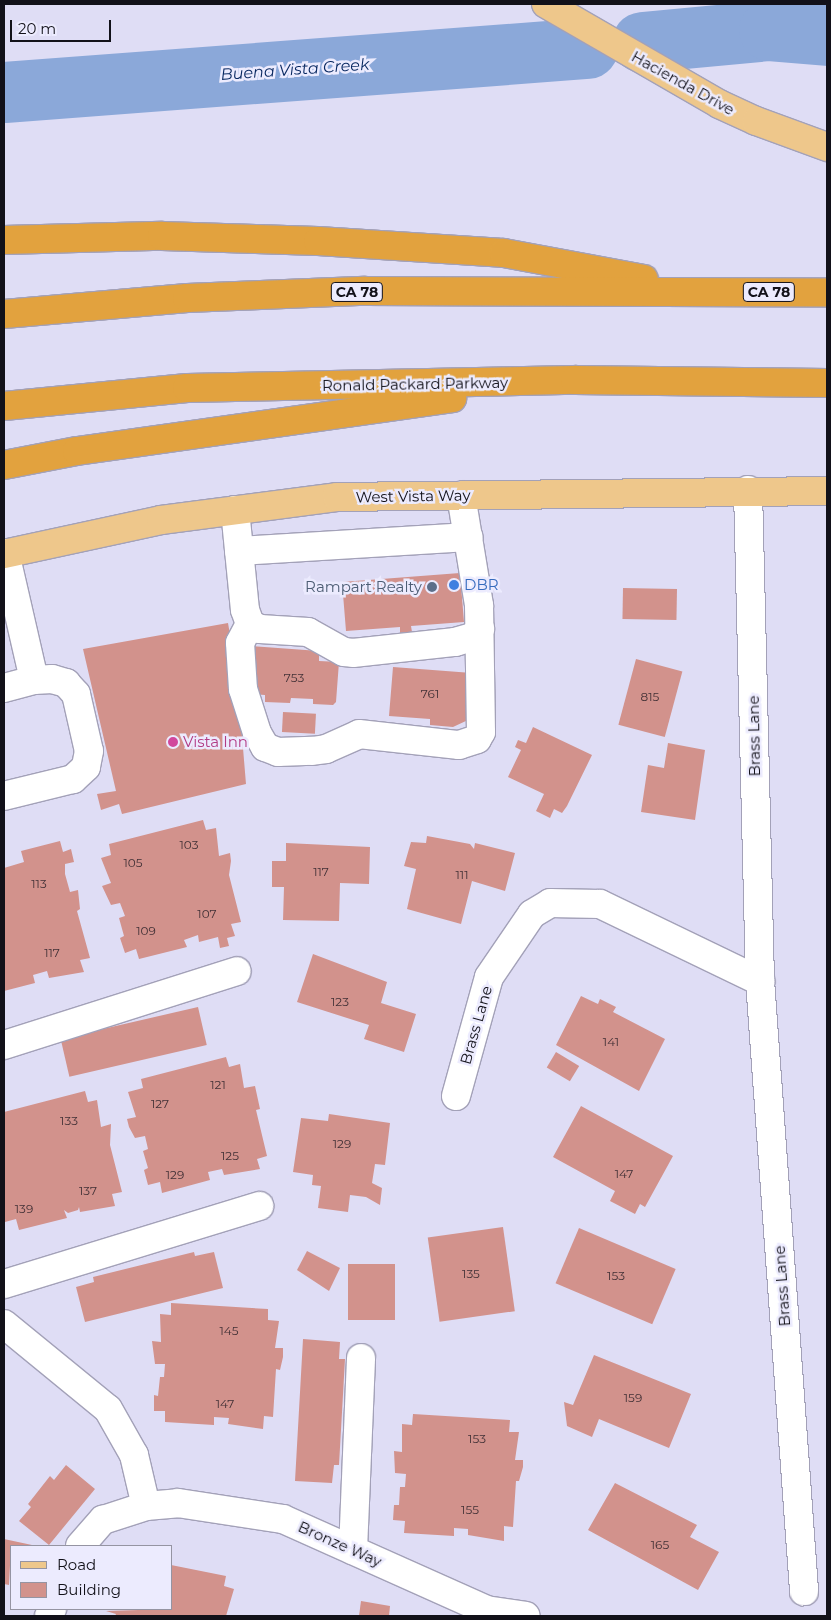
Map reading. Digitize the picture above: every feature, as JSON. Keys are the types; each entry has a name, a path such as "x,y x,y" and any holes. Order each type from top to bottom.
{"highway":[{"path":"4,240 162,236 504,253 711,292"},
{"name":"CA 78","path":"4,314 188,298 365,291 827,293"},
{"path":"4,465 77,451 576,380"},
{"name":"Ronald Packard Parkway","path":"4,406 187,388 576,380 827,382"}],"main road":[{"name":"Hacienda Drive","path":"546,4 718,104 756,121 827,147"},
{"name":"West Vista Way","path":"4,553 161,520 337,497 748,490 827,491"}],"street":[{"name":"Brass Lane","path":"748,490 760,981 804,1591"},
{"path":"250,624 240,643 243,689 257,733 265,747 278,752 326,749 359,734 459,745 477,740 481,732 480,629 477,583 461,495"},
{"path":"235,510 245,610 250,624 260,629 308,632 344,652 353,653 455,642 473,637 480,629"},
{"path":"239,551 468,537"},
{"path":"4,553 34,680"},
{"path":"4,688 34,680 52,679 66,683 76,694 89,751 86,766 73,778 4,796"},
{"name":"Brass Lane","path":"456,1096 490,977 532,914 550,903 600,904 760,981"},
{"path":"4,1044 237,971"},
{"path":"4,1284 259,1206"},
{"path":"4,1324 108,1408 134,1455 146,1506"},
{"path":"354,1550 362,1358"},
{"name":"Bronze Way","path":"81,1545 102,1520 146,1506 178,1503 283,1519 486,1610 526,1616"}],"building":[{"path":"460,573 464,622 411,626 412,632 400,633 400,627 346,631 342,582"},
{"path":"623,588 677,589 676,620 622,619"},
{"name":"Vista Inn","path":"228,623 237,676 246,784 122,814 119,804 101,810 97,794 116,791 83,649"},
{"path":"252,646 319,651 319,661 339,662 336,702 333,705 313,704 313,699 291,698 290,703 265,702 265,695 248,694"},
{"path":"636,659 682,671 665,737 618,725"},
{"path":"393,667 472,673 468,720 453,727 430,725 430,719 389,716"},
{"path":"283,712 316,714 315,734 282,732"},
{"path":"533,727 592,755 567,806 562,813 554,809 550,818 536,811 544,794 508,777 521,750 515,747 518,740 526,743"},
{"path":"668,743 705,750 695,820 641,812 648,765 664,768"},
{"path":"203,820 206,830 216,828 219,856 230,853 229,875 241,922 231,924 235,936 227,938 229,946 220,948 218,937 199,942 198,935 184,940 187,947 139,959 136,949 125,953 120,938 124,936 119,918 125,916 120,903 111,905 102,886 111,883 101,858 111,855 109,844"},
{"path":"427,836 470,844 474,849 475,843 515,853 505,891 472,881 461,924 407,909 416,869 404,866 411,842 426,843"},
{"path":"60,841 63,852 71,849 74,862 65,864 65,874 70,892 78,890 80,909 77,911 90,958 80,960 84,972 49,978 47,971 33,975 35,983 4,991 4,868 24,862 21,851"},
{"path":"286,843 370,847 369,884 340,883 339,921 283,920 284,887 272,887 272,861 286,861"},
{"path":"313,954 387,982 381,1003 416,1014 404,1052 364,1039 369,1025 297,1002"},
{"path":"581,996 598,1004 600,999 616,1007 613,1012 665,1039 639,1091 556,1045"},
{"path":"198,1007 207,1045 69,1077 61,1039"},
{"path":"556,1052 579,1066 570,1081 547,1067"},
{"path":"226,1057 229,1067 240,1064 244,1088 255,1086 260,1109 256,1110 267,1156 257,1159 260,1169 224,1175 222,1169 208,1172 210,1180 162,1193 160,1182 148,1185 144,1170 148,1168 143,1151 148,1149 145,1136 135,1138 129,1127 127,1119 136,1117 128,1092 143,1088 141,1079"},
{"path":"85,1091 88,1102 97,1100 101,1127 111,1124 110,1145 122,1192 112,1194 115,1206 80,1212 79,1207 78,1210 68,1213 64,1210 67,1218 19,1230 16,1219 5,1222 4,1112"},
{"path":"581,1106 673,1156 645,1207 640,1204 635,1214 610,1201 615,1191 553,1157"},
{"path":"329,1114 390,1123 385,1165 375,1164 372,1183 382,1188 380,1205 366,1197 350,1195 348,1212 318,1208 321,1186 312,1185 313,1175 293,1172 301,1118 328,1121"},
{"path":"503,1227 515,1311 440,1322 428,1238"},
{"path":"579,1228 676,1269 652,1324 556,1283"},
{"path":"307,1251 340,1268 329,1291 297,1270"},
{"path":"194,1252 195,1256 214,1252 223,1288 85,1322 76,1287 94,1282 93,1277"},
{"path":"348,1264 395,1264 395,1320 348,1320"},
{"path":"171,1303 268,1309 268,1320 279,1321 275,1348 283,1348 283,1357 280,1370 276,1369 273,1417 264,1416 263,1429 228,1424 229,1418 214,1417 214,1425 165,1422 165,1411 154,1411 154,1395 158,1396 160,1377 164,1377 165,1364 155,1364 152,1341 161,1342 160,1314 171,1315"},
{"path":"303,1339 340,1342 339,1359 345,1359 339,1465 334,1465 332,1483 295,1481"},
{"path":"594,1355 691,1394 669,1448 599,1419 592,1437 567,1426 564,1402 573,1405"},
{"path":"413,1414 510,1420 509,1432 519,1432 515,1460 523,1460 523,1467 519,1481 516,1481 513,1527 504,1526 504,1541 468,1535 468,1529 454,1528 454,1536 404,1533 405,1521 393,1520 394,1505 399,1505 400,1487 405,1487 406,1474 395,1473 394,1451 402,1452 402,1424 412,1425"},
{"path":"66,1465 95,1489 49,1545 19,1521 31,1507 28,1504 50,1476 54,1480"},
{"path":"615,1483 697,1525 690,1537 719,1552 698,1590 588,1530"},
{"path":"4,1539 32,1545 10,1545 9,1585 4,1584"},
{"path":"172,1565 226,1576 224,1586 234,1589 226,1616 115,1616 116,1614 106,1611 172,1610"},
{"path":"361,1601 390,1606 389,1616 359,1616"}],"waterway":[{"name":"Buena Vista Creek","path":"642,42 769,30 827,35"},
{"name":"Buena Vista Creek","path":"4,92 587,48"}],"place":[{"name":"DBR","path":"454,585"},
{"name":"Rampart Realty","path":"432,587"},
{"name":"Vista Inn","path":"173,742"}]}
